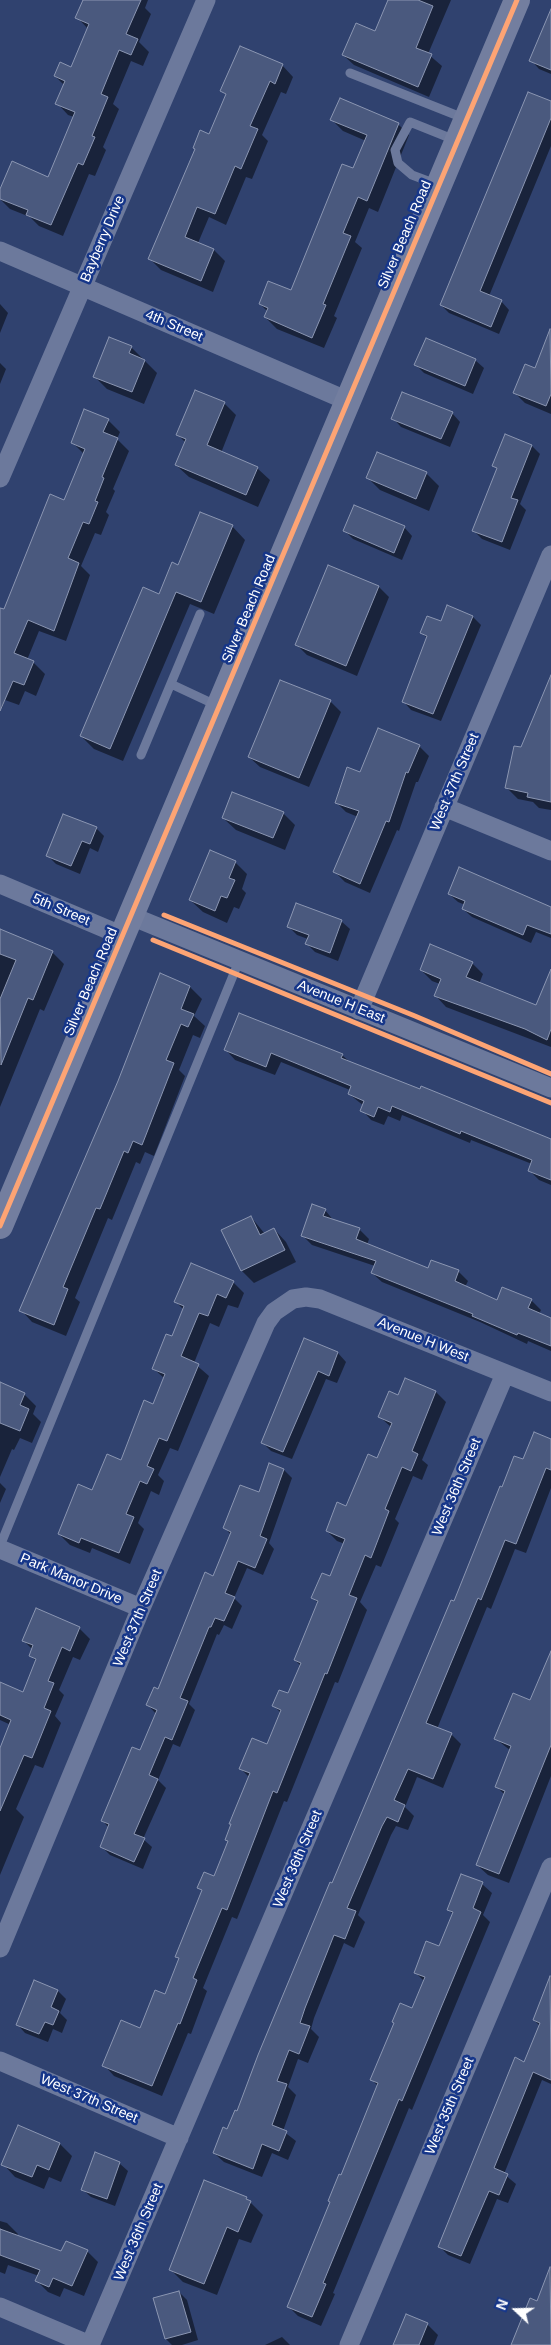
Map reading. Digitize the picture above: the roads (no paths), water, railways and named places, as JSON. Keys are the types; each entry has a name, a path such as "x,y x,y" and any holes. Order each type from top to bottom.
{"street":[{"name":"Bayberry Drive","path":"0,478 206,0"},
{"name":"Silver Beach Road","path":"0,1226 516,0"},
{"name":"4th Street","path":"0,251 348,402"},
{"name":"West 37th Street","path":"359,1010 551,555"},
{"path":"444,807 551,851"},
{"name":"5th Street","path":"0,884 127,926"},
{"name":"Avenue H East","path":"127,926 239,961 551,1088"},
{"name":"Avenue H West","path":"293,1299 306,1297 320,1299 551,1392"},
{"name":"West 37th Street","path":"0,1948 142,1608 266,1324 274,1312 293,1299"},
{"name":"West 36th Street","path":"90,2345 505,1374"},
{"name":"Park Manor Drive","path":"0,1548 142,1608"},
{"name":"West 35th Street","path":"349,2345 551,1867"},
{"name":"West 37th Street","path":"0,2061 179,2138"},
{"path":"0,2307 90,2345"}],"lane":[{"path":"350,72 462,130"},
{"path":"438,185 412,175 398,163 395,150 410,122 462,130"},
{"path":"141,755 200,614"},
{"path":"171,684 220,706"},
{"path":"0,1548 239,961"}]}
